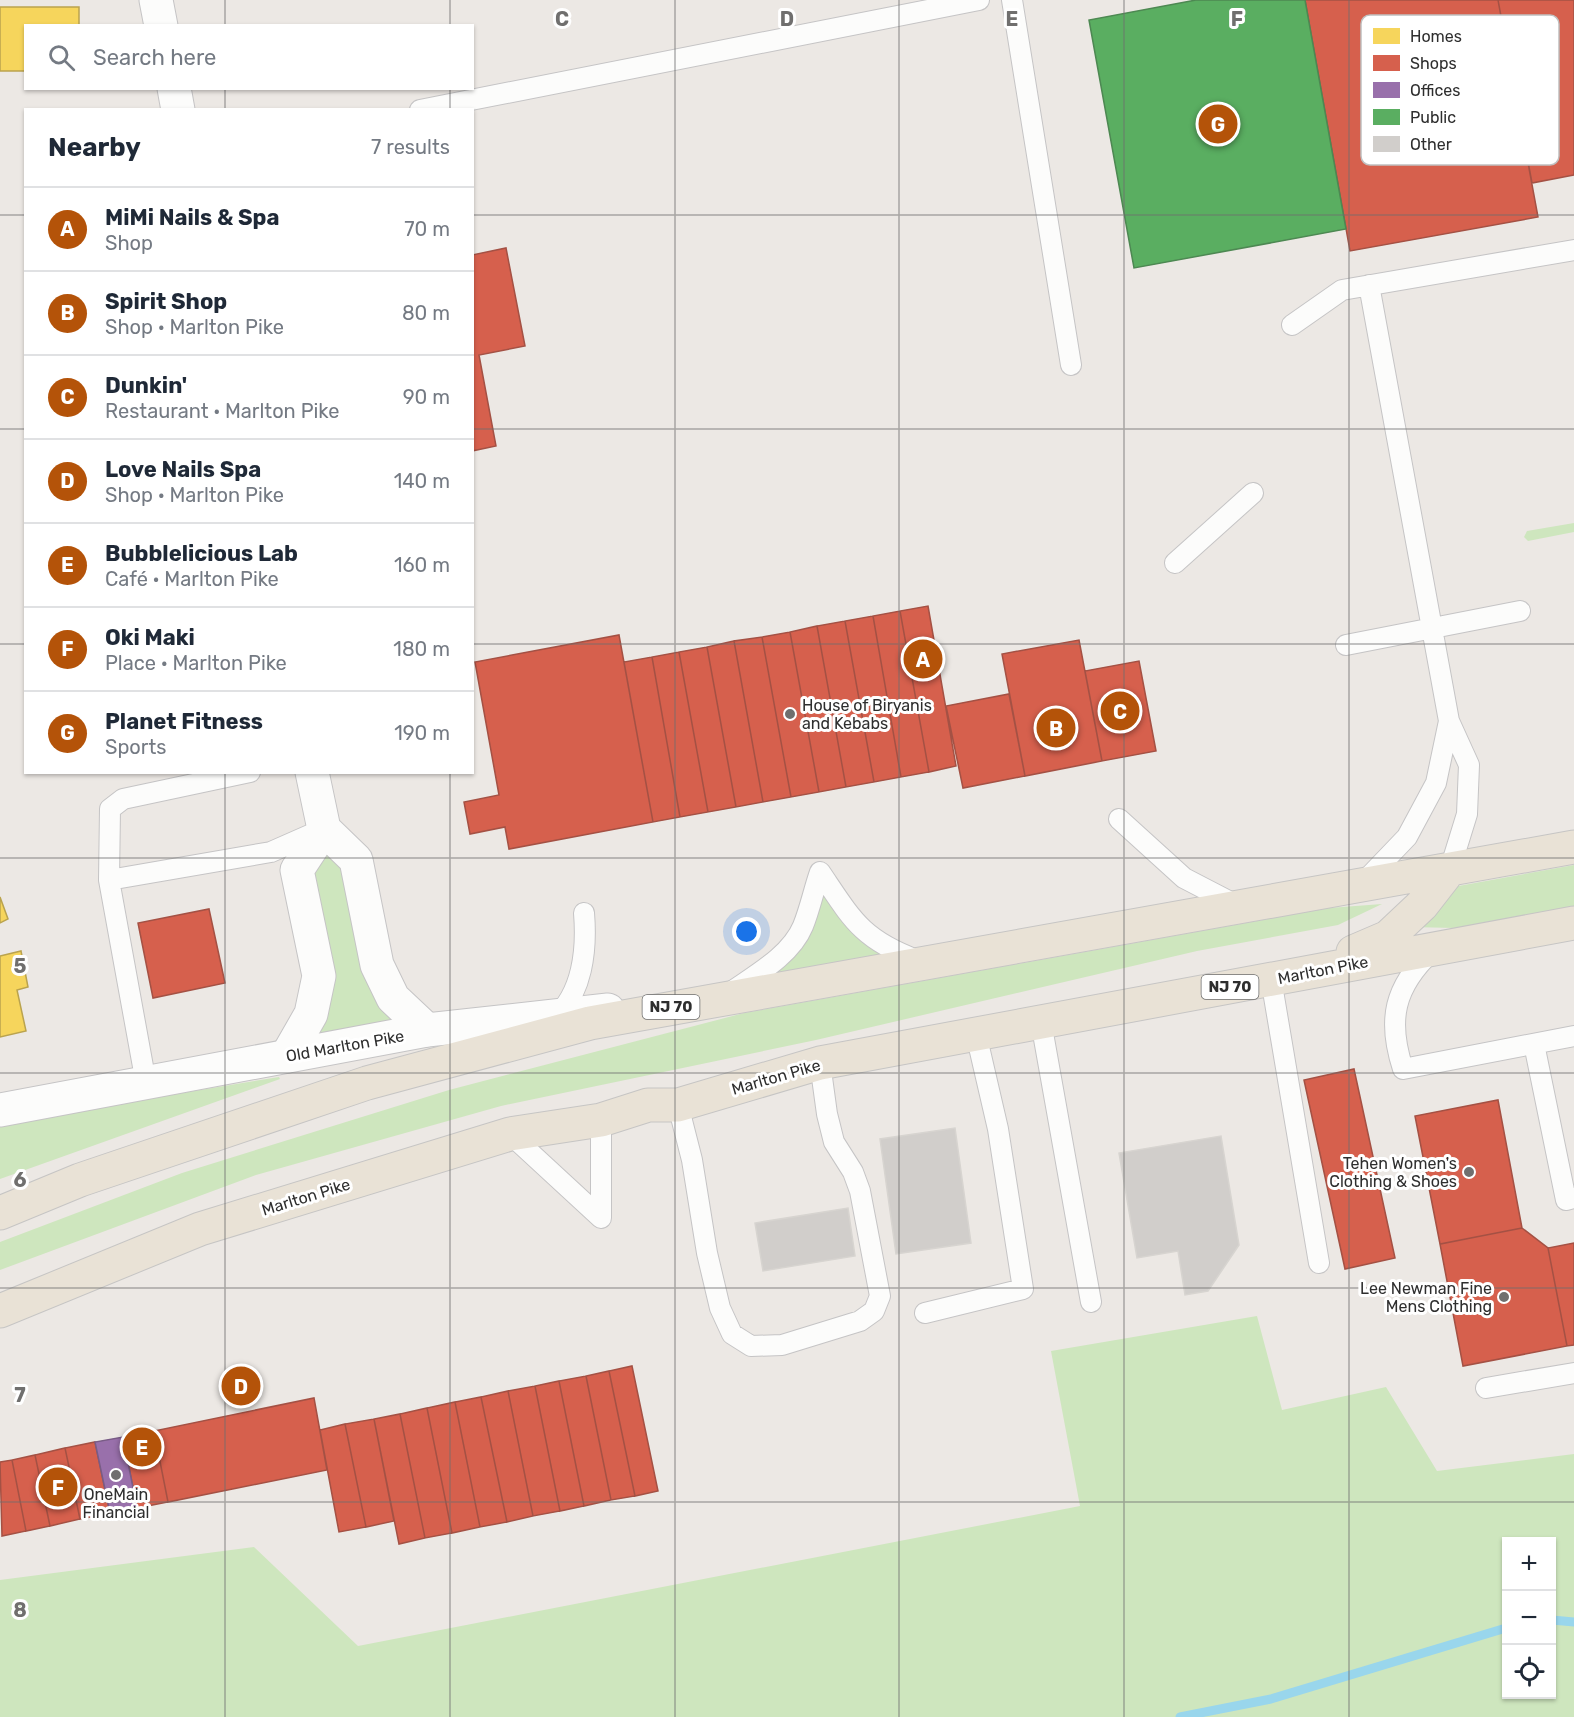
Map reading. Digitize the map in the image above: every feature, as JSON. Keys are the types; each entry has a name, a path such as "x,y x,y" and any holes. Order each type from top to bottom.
{"highway":[{"name":"NJ 70","path":"0,1213 80,1180 367,1083 591,1023 708,1000 926,964 1574,847"},
{"path":"1307,972 1388,937 1422,905 1450,869"},
{"name":"Marlton Pike","path":"0,1311 200,1229 510,1134 600,1120 648,1105 678,1105 820,1063 1574,923"}],"street":[{"path":"156,0 161,24"},
{"path":"174,90 178,108"},
{"path":"312,774 324,829 356,860 377,965 393,998 427,1030"},
{"path":"287,1056 312,1014 319,976 297,870 324,829"},
{"name":"Old Marlton Pike","path":"0,1110 427,1030 559,1014 708,1000"}],"lane":[{"path":"430,108 979,0"},
{"path":"1012,0 1071,365"},
{"path":"1292,325 1342,290 1574,250"},
{"path":"1369,285 1449,721 1469,765 1467,814 1450,869"},
{"path":"1175,562 1253,493"},
{"path":"1346,645 1520,611"},
{"path":"1362,884 1407,837 1436,783 1449,721"},
{"path":"146,1083 109,880 110,809 123,799 241,774"},
{"path":"1119,819 1184,878 1240,907"},
{"path":"109,880 271,852 324,829"},
{"path":"708,1000 765,969 789,948 803,927 820,872 852,919 866,933 888,949 926,964"},
{"path":"530,1039 559,1014 568,1002 581,970 586,937 584,913"},
{"path":"1434,949 1414,968 1401,991 1396,1008 1395,1044 1403,1069 1574,1036"},
{"path":"1271,979 1319,1263"},
{"path":"1041,1022 1091,1302"},
{"path":"925,1313 1023,1289 998,1129 975,1034"},
{"path":"1534,1044 1566,1200 1574,1198"},
{"path":"678,1105 720,1308 732,1334 751,1346 782,1345 860,1321 874,1311 880,1296 860,1191 853,1172 834,1142 820,1063"},
{"path":"510,1134 601,1218 600,1120"},
{"path":"1486,1388 1574,1372"}],"green space":[{"path":"1574,523 1574,532 1528,541 1524,537 1527,531"},
{"path":"324,829 356,860 377,965 427,1030 287,1056 311,1014 297,870"},
{"path":"1574,865 1574,906 1455,928 1410,927 1453,887"},
{"path":"820,872 852,919 925,964 723,998 789,948"},
{"path":"1382,904 1338,925 1197,951 816,1040 501,1106 256,1175 0,1270 0,1242 182,1173 449,1090 744,1013 1329,908"},
{"path":"279,1077 280,1079 0,1179 0,1123"},
{"path":"1257,1316 1282,1410 1386,1387 1437,1471 1574,1454 1574,1717 0,1717 0,1580 254,1547 358,1646 1080,1506 1051,1351"}],"building: Homes":[{"path":"0,7 79,7 79,24 24,24 24,71 0,71"},
{"path":"0,897 8,919 0,923"},
{"path":"21,951 28,987 17,990 26,1031 0,1037 0,956"}],"building: Shops":[{"path":"1305,0 1498,0 1501,15 1361,15 1361,165 1528,165 1538,217 1350,251"},
{"path":"1498,0 1574,0 1574,175 1532,183 1529,165 1559,165 1559,15 1501,15"},
{"path":"506,248 525,346 479,355 496,446 474,451 474,255"},
{"path":"928,606 956,766 929,772 900,611"},
{"path":"900,611 929,772 901,777 873,616"},
{"path":"873,616 901,777 874,782 845,621"},
{"path":"845,621 874,782 846,787 817,626"},
{"path":"817,626 846,787 819,792 790,632"},
{"name":"House of Biryanis and Kebabs","path":"790,632 819,792 791,797 762,637"},
{"path":"619,635 653,822 509,849 505,827 470,834 464,802 499,795 475,662"},
{"path":"762,637 791,797 763,802 734,641"},
{"path":"1079,640 1102,761 1025,776 1002,654"},
{"path":"734,641 763,802 736,807 707,647"},
{"path":"707,647 736,807 708,812 679,652"},
{"path":"679,652 708,812 680,817 652,657"},
{"path":"652,657 680,817 653,822 624,662"},
{"path":"1139,661 1156,751 1102,761 1085,671"},
{"path":"1009,694 1025,776 963,788 946,706"},
{"path":"209,909 225,983 153,998 138,923"},
{"path":"1354,1069 1395,1258 1345,1269 1304,1080"},
{"name":"Tehen Women's Clothing & Shoes","path":"1498,1100 1522,1228 1440,1244 1415,1116"},
{"name":"Lee Newman Fine Mens Clothing","path":"1522,1228 1548,1248 1567,1346 1463,1366 1440,1244"},
{"path":"1574,1243 1574,1345 1567,1346 1548,1248"},
{"path":"632,1366 658,1491 635,1496 609,1371"},
{"path":"609,1371 635,1496 611,1500 586,1376"},
{"path":"586,1376 611,1500 584,1506 559,1381"},
{"path":"559,1381 584,1506 560,1511 535,1386"},
{"path":"535,1386 560,1511 533,1516 508,1391"},
{"path":"508,1391 533,1516 507,1522 481,1397"},
{"path":"481,1397 507,1522 480,1527 455,1402"},
{"path":"314,1398 327,1470 168,1502 154,1431"},
{"path":"455,1402 480,1527 452,1533 427,1408"},
{"path":"427,1408 452,1533 425,1538 400,1414"},
{"path":"400,1414 425,1538 399,1544 374,1419"},
{"path":"374,1419 394,1521 366,1527 345,1424"},
{"path":"345,1424 366,1527 339,1532 320,1430"},
{"path":"154,1431 168,1502 137,1508 123,1437"},
{"path":"95,1442 110,1513 80,1519 65,1448"},
{"path":"65,1448 80,1519 50,1526 35,1455"},
{"path":"35,1455 50,1526 26,1531 12,1460"},
{"path":"12,1460 26,1531 2,1536 0,1462"}],"building: Offices":[{"name":"OneMain Financial","path":"123,1437 137,1508 110,1513 95,1442"}],"building: Public":[{"path":"1196,0 1305,0 1346,229 1134,268 1089,20"}],"building: Other":[{"path":"955,1128 971,1243 896,1254 880,1139"},
{"path":"1221,1136 1239,1245 1208,1291 1185,1295 1178,1251 1137,1258 1119,1153"},
{"path":"848,1208 855,1256 763,1271 755,1223"}],"waterway":[{"path":"1556,1620 1574,1622"},
{"path":"1180,1717 1271,1699 1502,1629"}],"place":[{"name":"Planet Fitness","path":"1218,124"},
{"name":"MiMi Nails & Spa","path":"923,659"},
{"name":"Dunkin'","path":"1120,711"},
{"name":"House of Biryanis and Kebabs","path":"790,714"},
{"name":"Spirit Shop","path":"1056,728"},
{"name":"Tehen Women's Clothing & Shoes","path":"1469,1172"},
{"name":"Lee Newman Fine Mens Clothing","path":"1504,1297"},
{"name":"Love Nails Spa","path":"241,1386"},
{"name":"Bubblelicious Lab","path":"142,1447"},
{"name":"OneMain Financial","path":"116,1475"},
{"name":"Oki Maki","path":"58,1487"}]}
